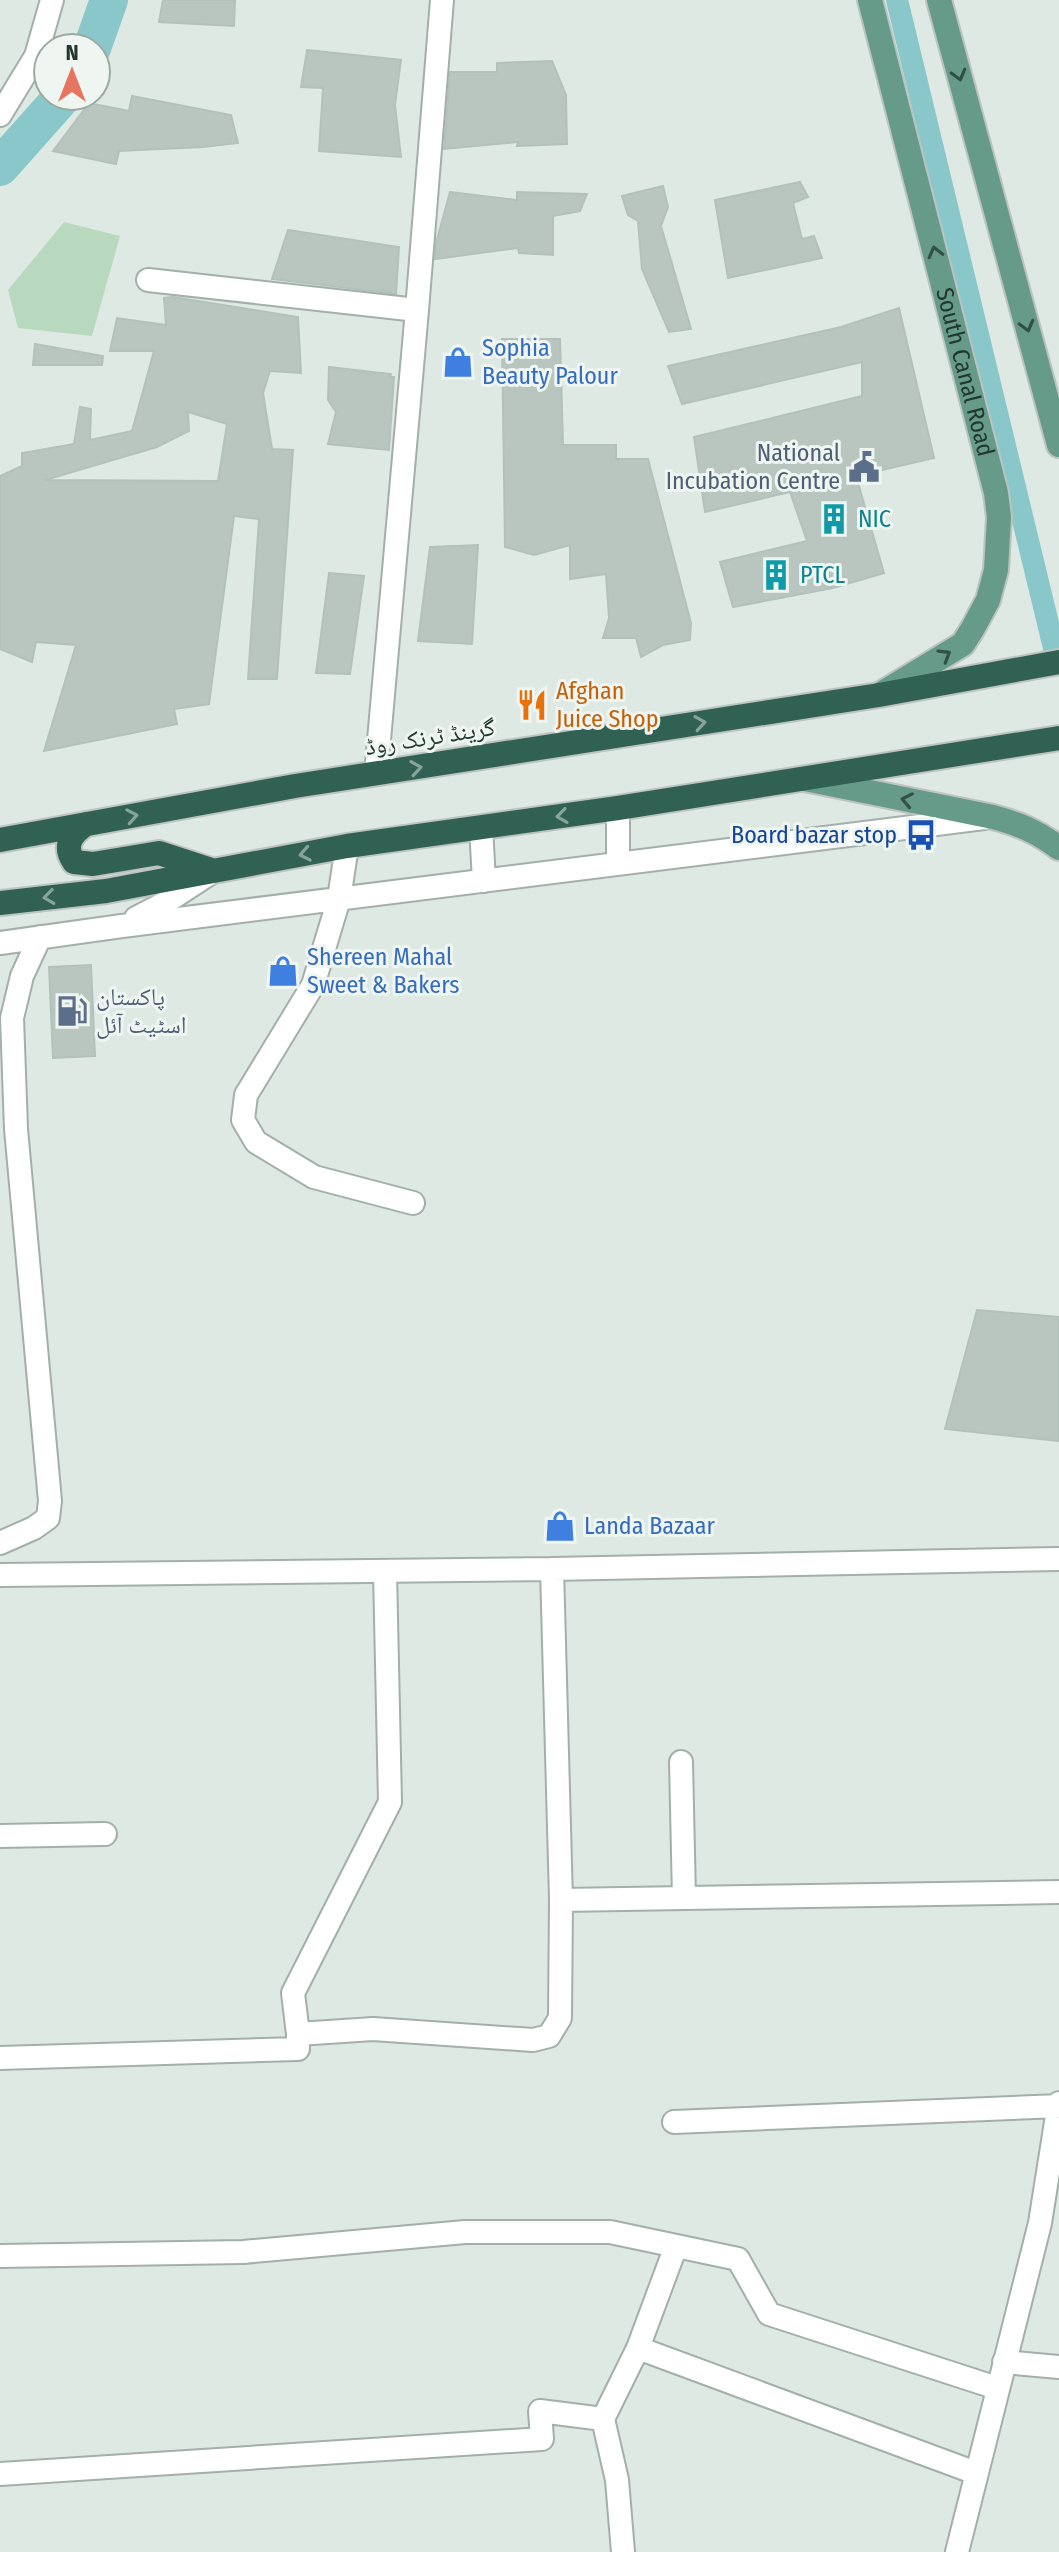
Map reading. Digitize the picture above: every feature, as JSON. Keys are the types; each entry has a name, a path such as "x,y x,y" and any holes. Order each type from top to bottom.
{"highway":[{"name":"گرینڈ ٹرنک روڈ","path":"0,840 295,786 879,695 1059,662"},
{"path":"0,903 106,891 347,846 618,808 1059,738"},
{"path":"86,824 69,841 68,852 74,862 93,864 159,853 213,871"}],"main road":[{"name":"South Canal Road","path":"870,0 992,477 999,517 996,570 988,600 963,644 879,695"},
{"path":"939,0 1059,445"},
{"path":"805,779 1023,825 1059,848"}],"street":[{"path":"0,115 36,56 52,0"},
{"path":"376,774 442,0"},
{"path":"148,280 417,310"},
{"path":"618,808 618,864"},
{"path":"0,943 993,817"},
{"path":"481,827 484,881"},
{"path":"347,846 339,899 313,985 246,1095 243,1120 256,1142 314,1177 413,1203"},
{"path":"122,926 213,871"},
{"path":"0,1543 34,1528 48,1518 50,1501 16,1129 12,1018 22,976 40,937"},
{"path":"0,1575 1059,1559"},
{"path":"298,2034 373,2029 533,2040 549,2036 560,2018 561,1900 552,1569"},
{"path":"0,2058 298,2049 293,1993 390,1802 385,1571"},
{"path":"681,1762 684,1898"},
{"path":"0,1836 105,1834"},
{"path":"561,1900 1059,1892"},
{"path":"674,2122 1059,2104 1049,2223 1004,2362 957,2552"},
{"path":"0,2256 243,2252 465,2232 610,2232 738,2259 769,2314 997,2388"},
{"path":"623,2552 617,2480 603,2419 638,2348 676,2246"},
{"path":"638,2348 976,2473"},
{"path":"1004,2362 1059,2367"},
{"path":"0,2474 542,2439 540,2411 603,2419"}],"green space":[{"path":"64,222 120,236 92,336 18,328 8,290"}],"building":[{"path":"163,0 235,0 234,26 159,22"},
{"path":"307,50 401,60 395,105 401,157 319,151 323,88 301,87"},
{"path":"552,61 566,95 567,144 517,146 518,142 444,149 450,72 497,72 497,63"},
{"path":"132,96 231,115 238,143 119,151 116,164 53,151 82,112 112,112 112,108 129,111"},
{"path":"800,182 808,197 793,203 802,239 814,236 822,258 728,278 715,200"},
{"path":"663,186 668,207 661,226 691,329 669,332 642,269 638,221 628,215 622,196"},
{"path":"450,192 517,200 517,192 587,194 580,211 553,216 553,255 519,253 518,248 435,259 436,243"},
{"path":"288,230 399,247 396,294 272,279"},
{"path":"164,298 298,317 301,373 270,371 263,393 272,449 293,450 277,679 248,679 259,519 234,516 209,704 174,709 177,724 44,751 76,645 36,642 32,662 0,649 0,476 22,466 22,453 74,444 80,407 91,409 90,440 132,431 154,351 110,351 117,318 166,325","holes":["188,412 227,424 218,481 45,480 157,447 189,431"]},
{"path":"899,308 934,458 856,476 884,573 833,588 733,607 720,562 807,541 790,492 705,512 694,437 862,396 862,362 682,404 668,366 841,327"},
{"path":"502,339 560,339 563,445 616,445 616,459 648,459 691,623 690,640 663,645 641,657 636,638 603,638 609,618 606,574 570,579 570,545 534,555 505,547"},
{"path":"35,344 103,356 102,365 33,365"},
{"path":"329,367 391,374 390,377 394,377 389,450 328,444 336,412 328,400"},
{"path":"478,545 472,644 418,641 430,547"},
{"path":"329,573 364,576 350,674 316,673"},
{"name":"پاکستان اسٹیٹ آئل","path":"91,965 95,1056 53,1058 49,967"},
{"path":"977,1310 1059,1317 1059,1441 945,1429"}],"waterway":[{"path":"98,32 109,0"},
{"path":"897,0 1054,648"},
{"path":"0,167 49,112"}],"place":[{"name":"Sophia Beauty Palour","path":"458,362"},
{"name":"National Incubation Centre","path":"864,467"},
{"name":"NIC","path":"834,519"},
{"name":"PTCL","path":"776,575"},
{"name":"Afghan Juice Shop","path":"532,705"},
{"name":"Board bazar stop","path":"921,835"},
{"name":"Shereen Mahal Sweet & Bakers","path":"283,971"},
{"name":"پاکستان اسٹیٹ آئل","path":"72,1011"},
{"name":"Landa Bazaar","path":"560,1526"}]}
